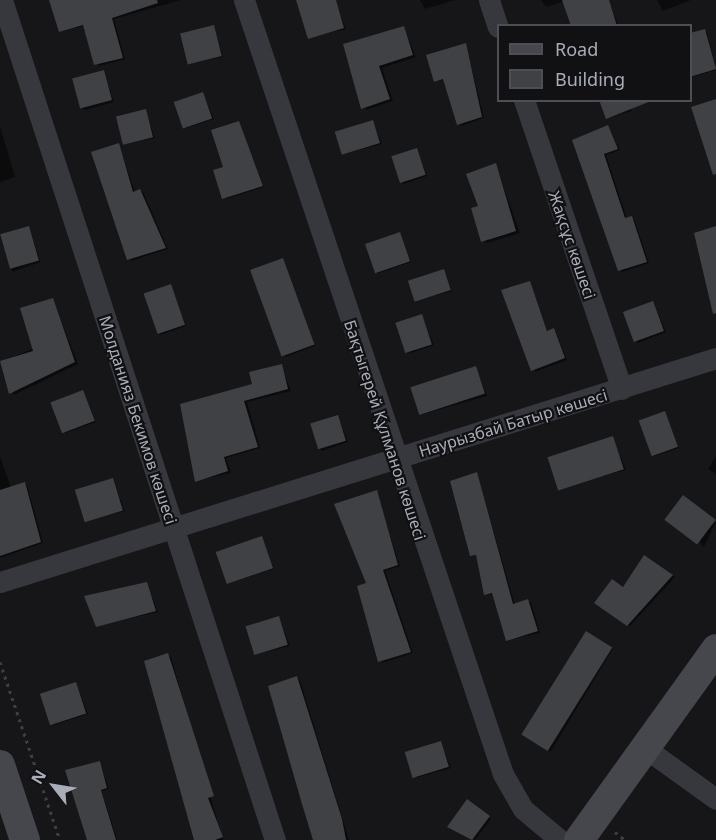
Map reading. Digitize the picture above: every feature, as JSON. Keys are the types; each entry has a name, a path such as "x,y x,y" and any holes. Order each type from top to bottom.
{"main road":[{"path":"579,840 716,649"},
{"path":"0,765 25,840"}],"street":[{"name":"Молданияз Бекимов көшесі","path":"2,0 275,840"},
{"name":"Бақтыгерей Құлманов көшесі","path":"244,0 394,460 503,774 523,809 560,840"},
{"path":"489,0 497,24"},
{"name":"Жақсұс көшесі","path":"525,102 622,389"},
{"name":"Наурызбай Батыр көшесі","path":"0,582 716,358"},
{"path":"645,748 716,799"}],"path":[{"path":"0,662 60,840"}],"building":[{"path":"49,0 157,0 158,3 112,18 123,58 94,65 83,25 59,32"},
{"path":"296,0 336,0 344,28 308,39"},
{"path":"562,0 609,0 616,24 570,24"},
{"path":"214,25 222,56 188,65 180,33"},
{"path":"404,26 413,55 379,66 390,99 361,109 343,44"},
{"path":"705,29 716,69 692,76 692,32"},
{"path":"466,43 482,117 457,125 443,79 434,82 426,55"},
{"path":"104,70 112,100 80,108 72,79"},
{"path":"203,92 212,118 183,129 174,102"},
{"path":"716,99 716,174 713,175 691,107"},
{"path":"600,102 648,102 606,119"},
{"path":"146,109 153,137 123,145 116,116"},
{"path":"373,120 380,143 342,155 335,132"},
{"path":"239,121 263,186 222,199 213,170 223,167 211,130"},
{"path":"608,125 618,149 604,154 625,218 632,216 647,262 618,271 572,140"},
{"path":"119,143 133,192 140,189 166,248 127,260 91,152"},
{"path":"417,148 426,175 400,183 391,156"},
{"path":"496,163 516,231 481,242 471,208 478,206 466,174"},
{"path":"29,226 39,261 10,269 0,234"},
{"path":"716,226 716,313 713,314 694,233"},
{"path":"400,232 410,261 375,273 365,244"},
{"path":"283,258 314,344 282,356 250,270"},
{"path":"444,269 451,290 415,302 408,281"},
{"path":"530,281 547,331 554,328 565,358 531,371 501,290"},
{"path":"171,284 185,325 158,334 144,293"},
{"path":"53,298 75,362 9,394 0,361 33,351 20,308"},
{"path":"653,301 664,331 634,342 623,312"},
{"path":"422,314 432,344 405,353 395,323"},
{"path":"282,364 288,389 244,401 258,447 224,457 228,471 195,482 180,404 252,384 249,372"},
{"path":"476,366 485,394 419,415 410,387"},
{"path":"83,390 95,421 62,433 50,403"},
{"path":"665,411 678,447 652,456 639,421"},
{"path":"338,415 346,441 318,449 310,423"},
{"path":"613,436 624,469 558,491 547,457"},
{"path":"477,472 513,604 528,599 538,631 506,641 492,593 484,595 476,555 470,556 450,481"},
{"path":"113,478 123,511 85,522 75,490"},
{"path":"25,482 41,542 0,556 0,490"},
{"path":"377,490 398,565 383,570 411,652 378,662 357,586 366,583 334,504"},
{"path":"683,495 716,520 697,544 664,520"},
{"path":"262,536 273,568 227,584 216,552"},
{"path":"644,555 673,575 627,626 594,603 612,579 623,587"},
{"path":"147,582 156,611 96,627 84,596"},
{"path":"279,616 288,645 254,655 246,626"},
{"path":"586,631 612,647 548,751 521,734"},
{"path":"168,653 214,796 208,798 223,837 215,840 194,840 144,661"},
{"path":"297,676 342,819 346,840 313,840 302,804 268,686"},
{"path":"76,682 86,713 50,725 40,694"},
{"path":"441,741 449,767 413,778 405,752"},
{"path":"100,761 107,788 101,790 116,840 87,840 65,770"},
{"path":"467,799 490,816 472,840 447,827"}]}
